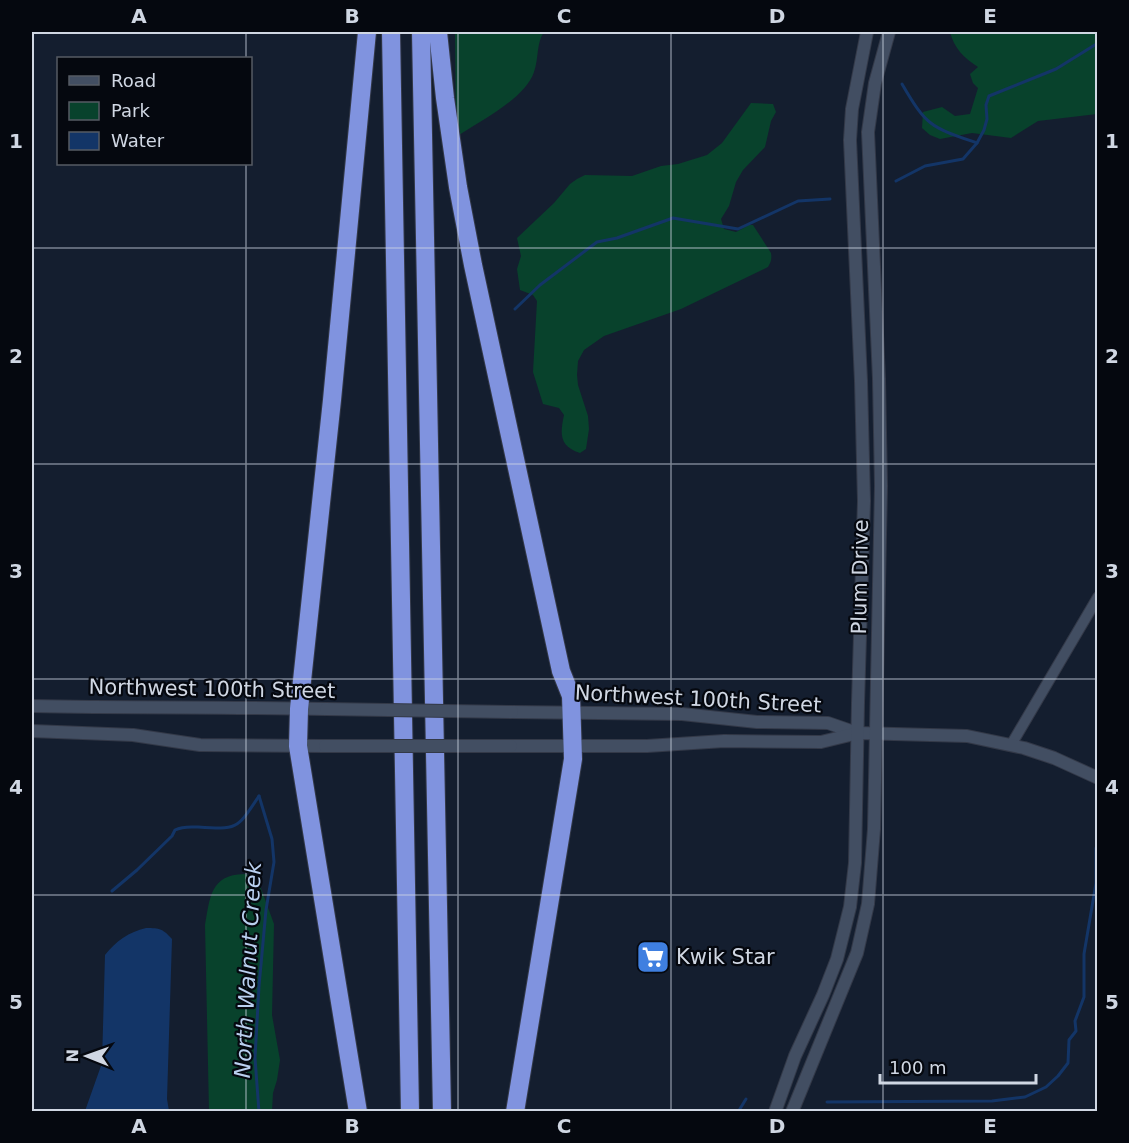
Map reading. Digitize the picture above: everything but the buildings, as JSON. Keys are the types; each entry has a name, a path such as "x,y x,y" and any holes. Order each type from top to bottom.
{"highway":[{"path":"358,1112 298,746 299,709 332,400 367,32"},
{"path":"391,32 410,1112"},
{"path":"421,32 442,1112"},
{"path":"438,32 445,98 471,254 561,671 571,696 572,765 515,1112"}],"street":[{"name":"Plum Drive","path":"775,1112 795,1056 837,959 850,907 855,863 864,479 850,140 854,99 867,32"},
{"name":"Plum Drive","path":"792,1112 858,953 869,893 874,829 881,486 879,379 868,132 875,83 889,32"},
{"path":"1011,745 1098,597"},
{"name":"Northwest 100th Street","path":"32,706 682,714 758,722 828,723 858,734"},
{"name":"Northwest 100th Street","path":"32,731 133,735 200,745 298,746 647,746 724,741 821,742 858,734"},
{"path":"858,734 967,736 1011,745 1054,758 1098,778"}],"green space":[{"path":"455,32 544,32 534,72 529,82 501,109 456,137"},
{"path":"950,32 1097,32 1097,114 1038,121 1011,138 972,133 940,139 930,135 922,128 923,112 942,107 955,116 970,114 978,88 973,83 970,74 978,67 960,52"},
{"path":"751,103 773,104 776,112 771,121 765,147 743,170 736,182 729,206 721,219 724,229 736,232 753,225 771,253 768,267 681,309 604,336 584,350 578,361 577,375 588,416 589,429 586,449 580,453 573,450 568,447 563,438 564,415 559,408 543,404 533,372 537,301 533,295 520,290 517,269 521,256 517,238 554,203 570,184 585,175 632,176 661,166 678,164 707,155 722,143"},
{"path":"233,875 252,876 259,883 274,924 272,1015 280,1060 273,1093 272,1111 209,1111 205,925 211,897 218,883"}],"water":[{"path":"146,928 161,930 172,939 167,1099 169,1111 85,1111 102,1063 105,955 123,938"}],"waterway":[{"name":"North Walnut Creek","path":"896,181 925,166 963,159 977,143 984,130 989,96 1056,69 1098,43"},
{"path":"902,84 918,109 932,124 977,143"},
{"name":"North Walnut Creek","path":"515,309 540,285 597,242 617,238 673,218 738,229 798,201 830,199"},
{"name":"North Walnut Creek","path":"259,796 272,839 274,862 266,910 259,986 255,1058 259,1112"},
{"path":"112,891 137,870 172,836 175,830 186,827 221,828 235,825 246,815 259,796"},
{"path":"827,1102 992,1101 1025,1097 1046,1087 1058,1076 1068,1063 1069,1040 1076,1031 1075,1021 1084,997 1084,954 1096,883 1096,848"},
{"path":"738,1112 746,1099"}],"place":[{"name":"Kwik Star","path":"653,957"}]}
